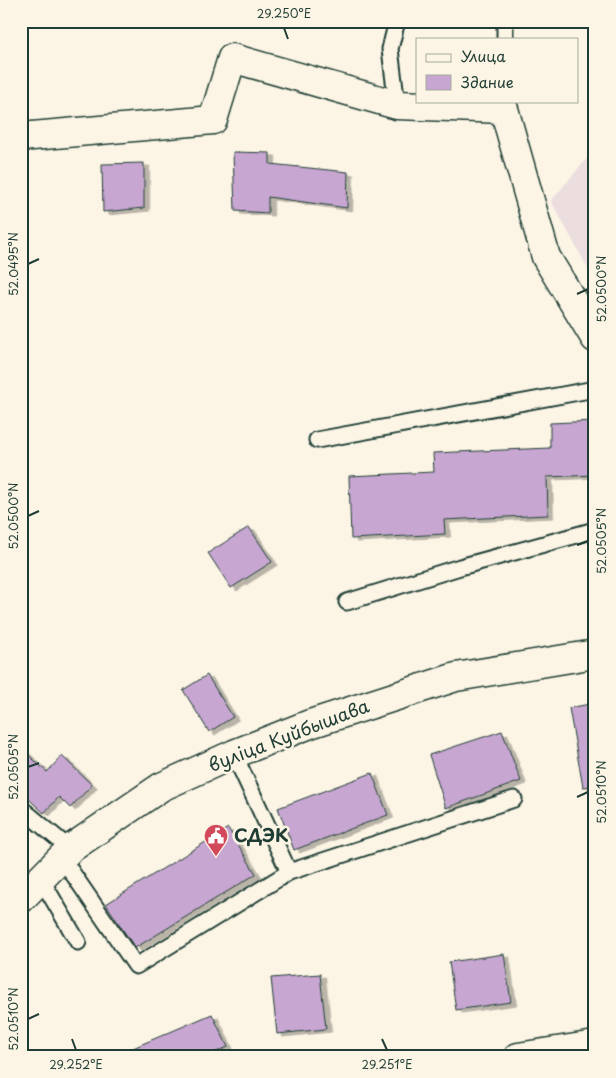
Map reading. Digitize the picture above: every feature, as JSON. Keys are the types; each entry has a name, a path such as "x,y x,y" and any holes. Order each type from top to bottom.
{"street":[{"path":"21,137 213,120 232,58 397,105 504,105 546,257 595,338"},
{"name":"вуліца Куйбышава","path":"21,899 66,853 161,787 234,754 310,724 456,677 595,654"},
{"path":"518,1057 595,1044"}],"lane":[{"path":"397,21 390,49 397,105"},
{"path":"505,21 505,38"},
{"path":"317,440 595,389"},
{"path":"347,602 460,567 595,530"},
{"path":"234,754 290,872"},
{"path":"21,808 66,853 136,966 290,872 514,799"},
{"path":"41,879 78,942"}],"shaded area":[{"path":"595,149 595,281 551,201"}],"building":[{"path":"233,152 270,153 270,164 348,172 347,208 268,197 268,213 235,211"},
{"path":"144,163 144,208 103,212 102,164"},
{"path":"595,421 595,475 547,477 548,515 444,520 445,534 351,539 349,476 434,472 433,453 550,448 550,423"},
{"path":"249,527 272,562 231,588 208,553"},
{"path":"207,675 233,717 209,732 183,690"},
{"path":"595,703 595,786 583,787 569,708"},
{"path":"502,731 521,781 446,808 429,755"},
{"path":"21,748 47,772 62,756 92,785 70,808 59,797 44,813 21,792"},
{"path":"372,773 388,815 294,850 278,808"},
{"path":"228,828 256,874 135,948 106,904"},
{"path":"504,954 511,1002 456,1010 449,962"},
{"path":"320,974 326,1029 277,1034 271,978"},
{"path":"212,1014 228,1047 204,1057 112,1057"}],"place":[{"name":"СДЭК","path":"216,857"}]}
